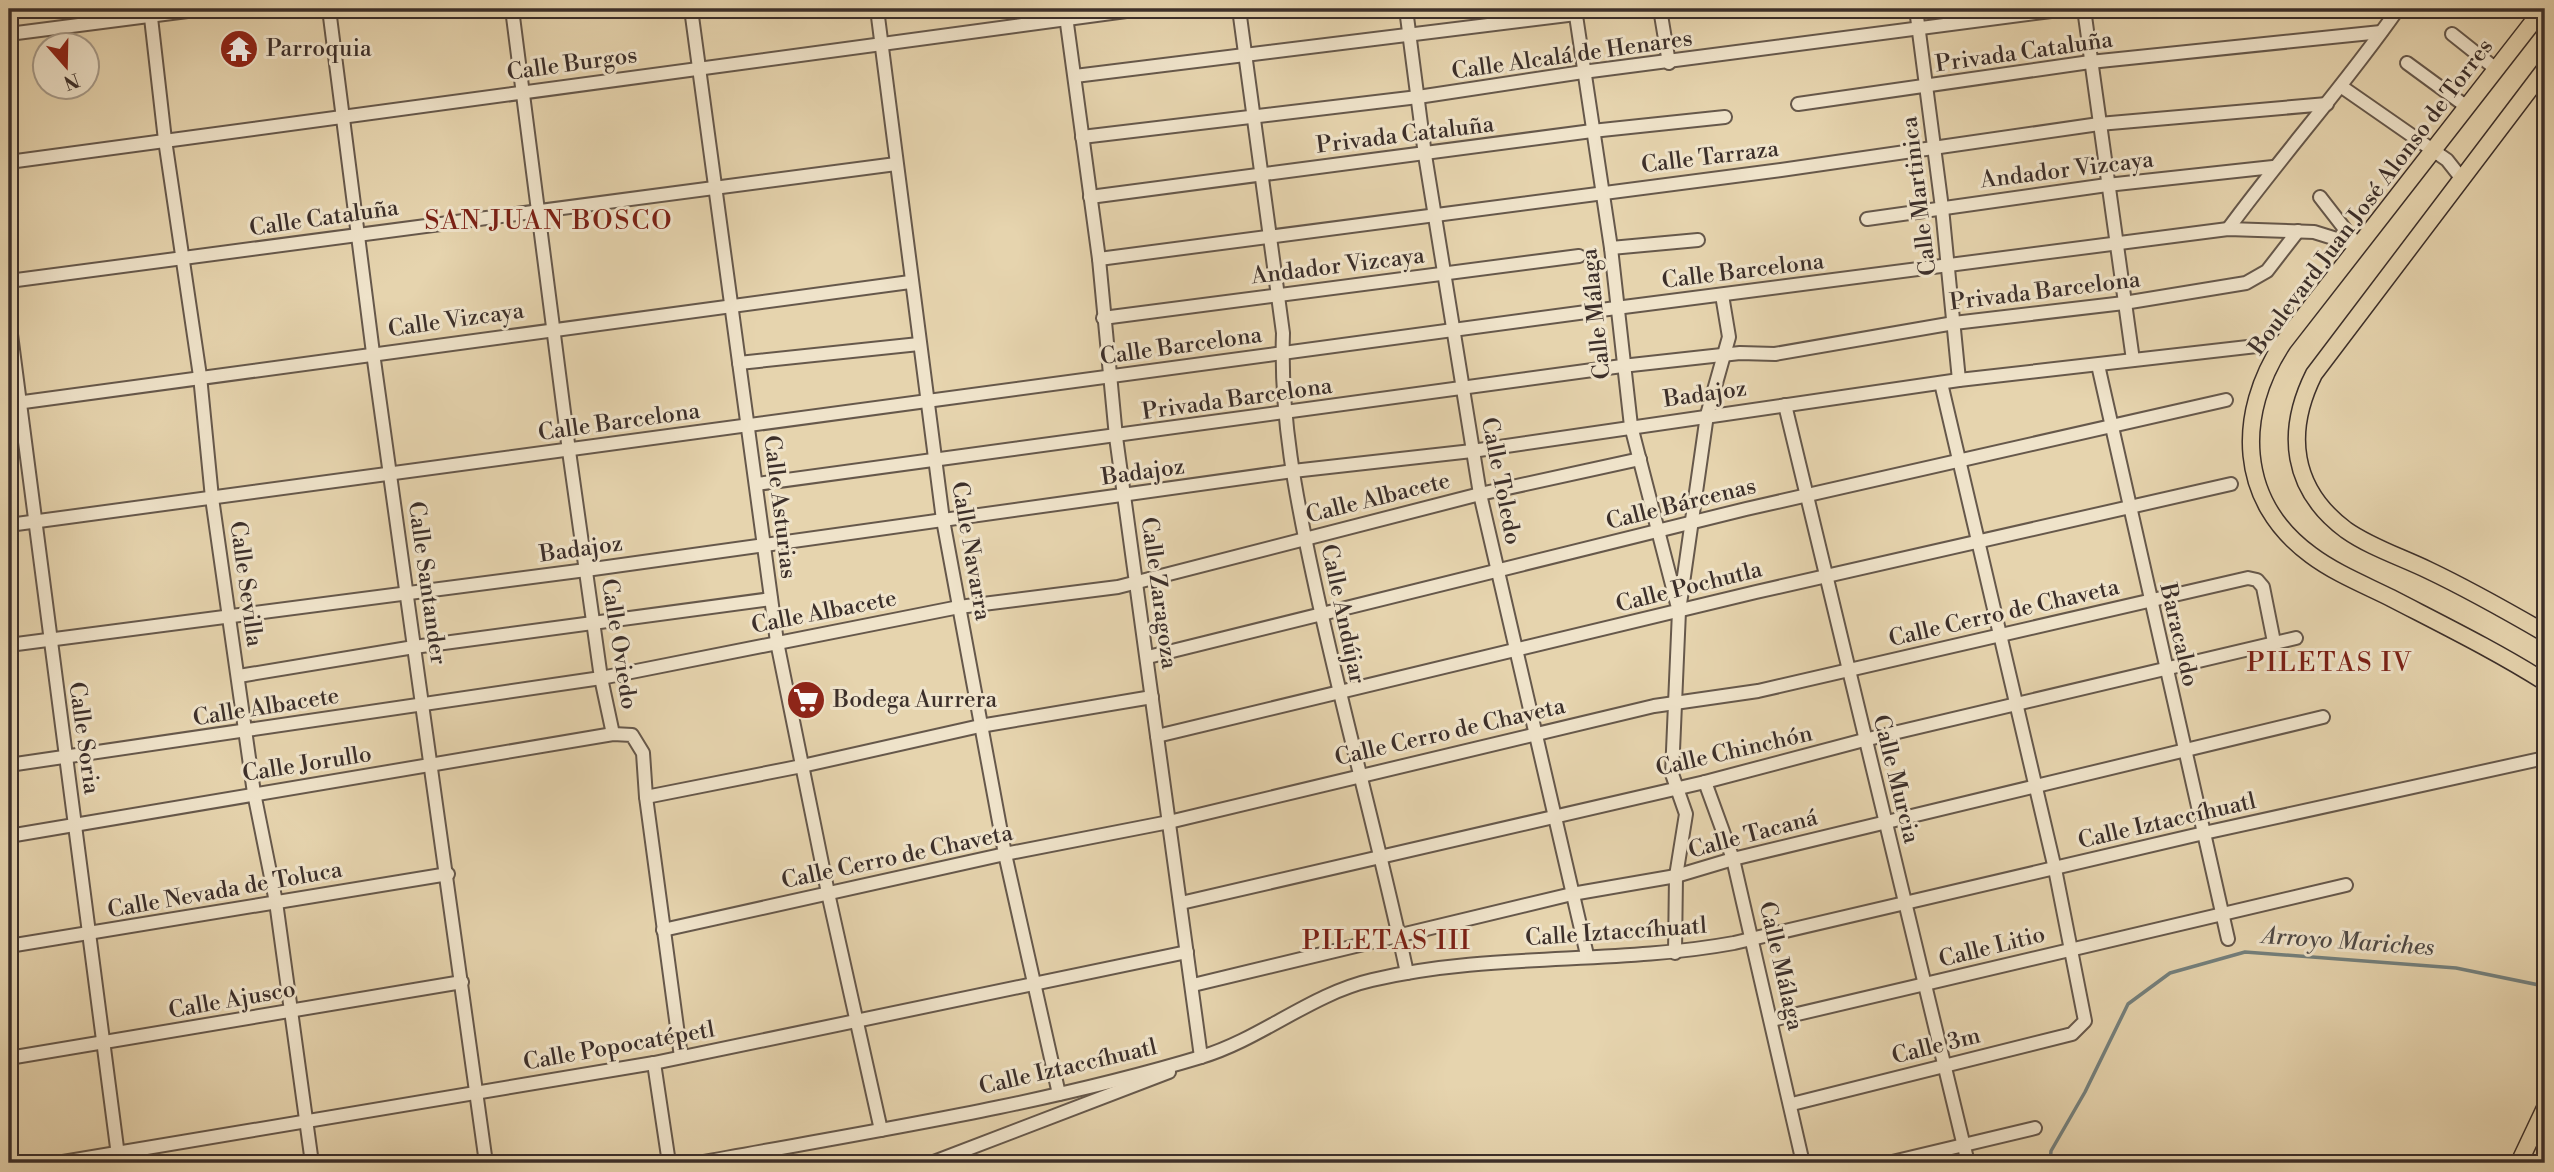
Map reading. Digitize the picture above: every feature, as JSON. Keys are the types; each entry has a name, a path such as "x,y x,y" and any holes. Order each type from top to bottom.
{"main road":[{"name":"Boulevard Juan José Alonso de Torres","path":"2543,9 2283,343 2257,391 2250,438 2260,485 2280,525 2322,562 2475,641 2545,682"},
{"path":"2545,69 2314,373 2296,416 2298,456 2314,494 2347,530 2461,586 2545,633"},
{"path":"2519,1163 2545,1108"}],"street":[{"path":"9,34 151,12 203,9"},
{"name":"Calle Santander","path":"329,9 373,353 486,1163"},
{"name":"Calle Oviedo","path":"512,9 552,328 601,678 613,734 632,735 643,753 646,797 681,1057"},
{"name":"Calle Asturias","path":"691,9 777,642 828,893 881,1130"},
{"name":"Calle Navarra","path":"877,9 910,282 943,520 1005,854 1059,1094"},
{"name":"Calle Burgos","path":"9,162 523,93 1066,13 1141,9"},
{"name":"Calle Andújar","path":"1240,9 1279,295 1283,333 1281,354 1284,413 1293,471 1321,614 1407,972"},
{"name":"Calle Toledo","path":"1406,9 1425,155 1480,494 1587,955"},
{"path":"1660,9 1669,63"},
{"name":"Calle Martinica","path":"1916,9 1949,265 1959,380"},
{"name":"Calle Alcalá de Henares","path":"1082,137 1418,97 1583,72 1669,63 2067,9"},
{"path":"2084,9 2133,360"},
{"path":"2228,229 2273,167 2342,87 2398,9"},
{"name":"Calle Sevilla","path":"151,12 181,259 200,376 212,498 254,793 276,902 312,1163"},
{"path":"1074,76 1575,12"},
{"name":"Calle Málaga","path":"1575,12 1611,248 1622,366 1631,426 1679,611"},
{"name":"Calle Zaragoza","path":"1066,13 1099,258 1102,318 1116,437 1138,582 1201,1057"},
{"name":"Privada Cataluña","path":"1798,104 2090,62 2381,33"},
{"path":"2452,34 2496,69"},
{"path":"2407,63 2467,107"},
{"path":"2342,87 2446,160 2462,179"},
{"name":"Calle Tarraza","path":"1099,258 2099,124 2327,104"},
{"name":"Privada Cataluña","path":"1090,197 1592,131 1726,117"},
{"name":"Calle Cataluña","path":"9,281 896,164"},
{"name":"Andador Vizcaya","path":"1867,219 2107,185 2273,167"},
{"path":"2320,197 2359,247"},
{"name":"Calle Barcelona","path":"9,525 1616,308 2228,229 2298,231 2332,236 2359,247"},
{"name":"Privada Barcelona","path":"757,484 1462,390 1622,366 1775,354 1954,323 2124,303 2255,280 2267,271 2298,231"},
{"path":"1611,248 1698,240"},
{"name":"Andador Vizcaya","path":"1102,318 1579,256"},
{"name":"Calle Vizcaya","path":"15,403 552,328 910,282"},
{"path":"1675,953 1676,876 1686,814 1672,774 1679,611 1707,415 1729,337 1722,295"},
{"name":"Calle Soria","path":"9,319 15,403 34,522 118,1158"},
{"name":"Badajoz","path":"9,645 586,570 1293,471 1472,451 1959,380 2283,343"},
{"path":"739,363 919,344"},
{"name":"Baracaldo","path":"2098,365 2149,601 2228,939"},
{"path":"1941,383 2072,949"},
{"name":"Calle Bárcenas","path":"1148,657 1691,522 2226,400"},
{"name":"Calle Murcia","path":"1785,405 1968,1163"},
{"name":"Calle Albacete","path":"9,765 246,733 601,678 959,607 1138,582 1480,494 1640,459"},
{"name":"Calle Pochutla","path":"1157,736 1679,611 2231,484"},
{"name":"Calle Cerro de Chaveta","path":"663,930 1005,854 1169,822 1673,702 1758,691 2248,578 2257,580 2263,587 2274,642"},
{"path":"239,676 414,647 771,598"},
{"name":"Calle Chinchón","path":"1181,904 1379,855 1705,782 1864,740 2296,638"},
{"path":"646,797 802,766 980,726 1152,697"},
{"name":"Calle Tacaná","path":"1193,985 1399,933 1572,894 1676,876 1732,859 2323,717"},
{"name":"Calle Jorullo","path":"9,836 613,734"},
{"name":"Calle Iztaccíhuatl","path":"698,1163 1059,1094 1201,1057 1264,1031 1352,985 1407,972 1492,961 1675,953 1753,939 2204,833 2545,758"},
{"name":"Calle Málaga","path":"1705,782 1732,859 1753,939 1792,1104 1803,1163"},
{"name":"Calle Nevada de Toluca","path":"9,946 447,874"},
{"name":"Calle Litio","path":"1772,1020 2346,885"},
{"name":"Calle 3m","path":"1792,1104 2072,1034 2085,1021 2072,949"},
{"name":"Calle Popocatépetl","path":"57,1163 118,1158 306,1121 654,1063 1186,952"},
{"name":"Calle Ajusco","path":"9,1058 462,982"},
{"path":"931,1163 1063,1110 1126,1089 1201,1057"},
{"path":"654,1063 669,1163"},
{"path":"1888,1163 2035,1128"}],"waterway":[{"name":"Arroyo Mariches","path":"2050,1163 2051,1151 2085,1092 2128,1004 2170,973 2245,952 2456,968 2544,986"}],"place":[{"name":"Parroquia","path":"239,49"},
{"name":"Bodega Aurrera","path":"806,700"}],"district":[{"name":"SAN JUAN BOSCO","path":"549,221"},
{"name":"PILETAS IV","path":"2330,663"},
{"name":"PILETAS III","path":"1387,941"}]}
